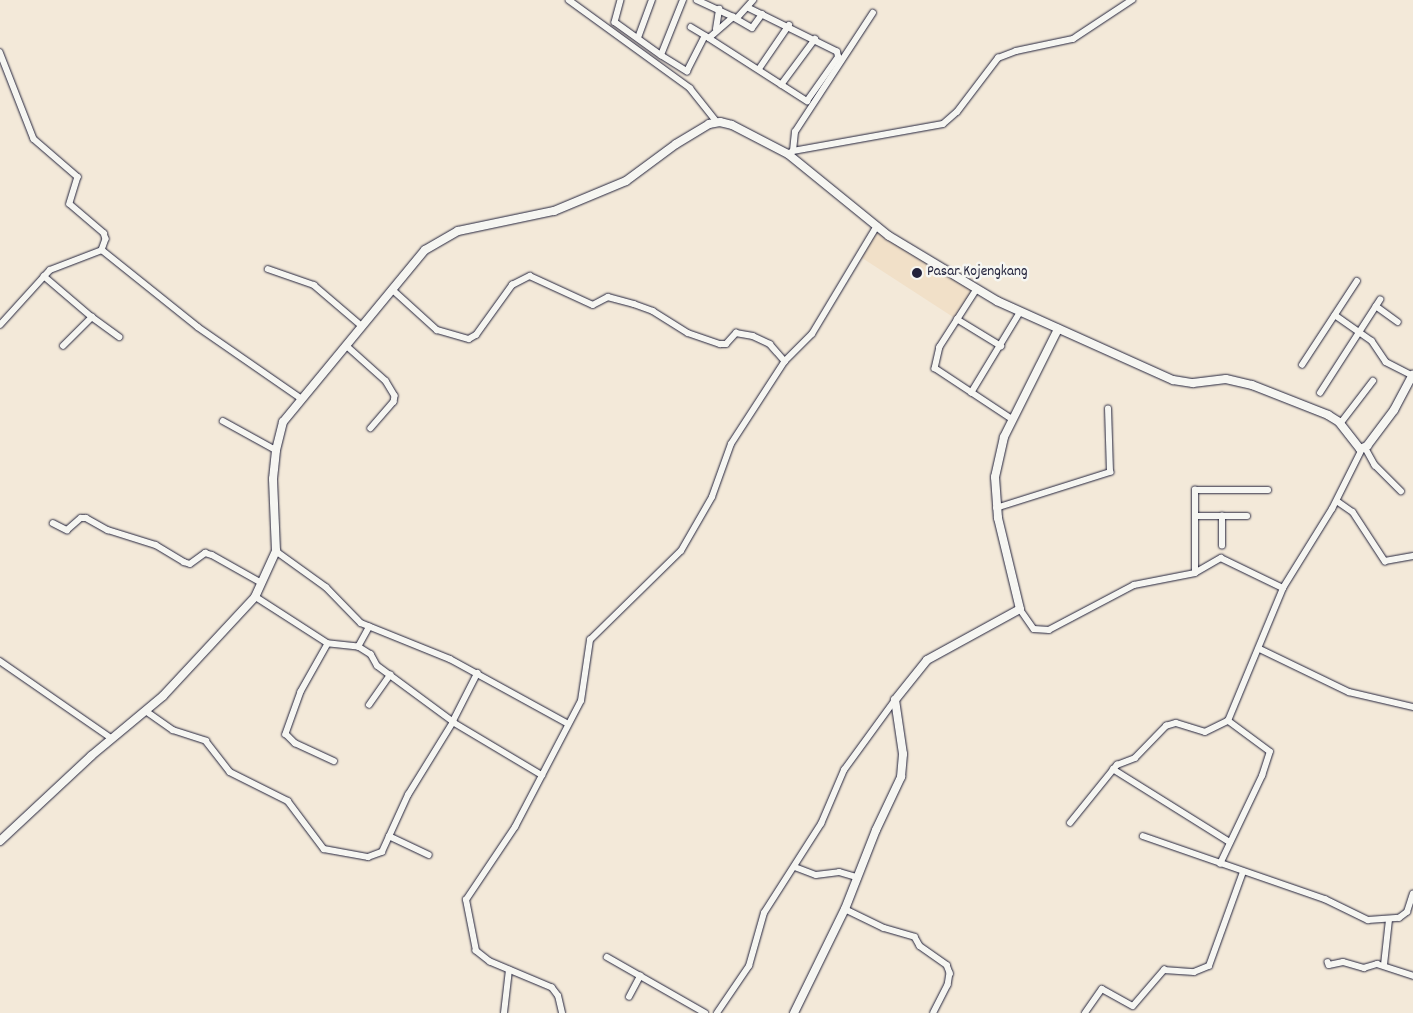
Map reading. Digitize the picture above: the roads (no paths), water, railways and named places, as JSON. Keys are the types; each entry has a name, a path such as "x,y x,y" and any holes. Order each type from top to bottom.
{"street":[{"path":"569,0 690,88 718,122 790,152 877,226 976,291 1173,380 1193,383 1226,379 1252,385 1328,415 1340,424 1363,448 1375,465 1401,491"},
{"path":"621,0 615,22 687,71 707,37 748,8 753,0"},
{"path":"638,38 652,0"},
{"path":"661,55 683,0"},
{"path":"697,0 719,8 752,28 762,14"},
{"path":"790,152 943,124 957,112 998,58 1016,50 1073,39 1132,0"},
{"path":"716,29 719,8"},
{"path":"691,27 758,69 801,100 808,100 838,55 838,52 789,25 748,8"},
{"path":"790,152 795,132 873,13"},
{"path":"758,69 789,25"},
{"path":"781,85 815,39"},
{"path":"0,52 34,139 78,177 70,204 104,233 106,238 102,250"},
{"path":"0,841 111,738 146,711 187,673 255,597 276,551 273,492 276,450 283,422 425,250 443,237 469,228 542,214 629,180 676,144 718,122"},
{"path":"562,1013 558,996 552,988 482,958 476,951 465,902 515,827 567,723 583,696 585,661 590,640 678,555 712,497 731,444 786,361 812,334 877,226"},
{"path":"0,325 44,276 54,268 102,250"},
{"path":"102,250 198,327 302,399"},
{"path":"268,270 314,286 362,326"},
{"path":"44,276 92,318 120,337"},
{"path":"392,289 437,330 470,339 476,335 512,285 530,276 593,305 608,297 634,304 653,311 688,333 720,344 725,344 736,334 753,336 770,344 786,361"},
{"path":"1302,365 1357,281"},
{"path":"976,291 940,347 935,368 1012,419"},
{"path":"1320,393 1380,300"},
{"path":"1376,306 1398,322"},
{"path":"971,393 1020,312"},
{"path":"1070,823 1113,769 1121,762 1134,758 1171,723 1202,732 1228,721 1260,648 1283,588 1336,501 1363,448 1394,410 1413,376 1386,362 1376,345 1360,331 1335,315"},
{"path":"63,346 92,318"},
{"path":"957,319 1001,346"},
{"path":"1058,329 1012,419 995,477 996,508 1020,609 1033,628 1049,630 1134,585 1195,573 1224,558 1283,588"},
{"path":"347,346 386,381 395,396 394,402 372,428"},
{"path":"1340,424 1373,381"},
{"path":"996,508 1110,472 1108,409"},
{"path":"222,421 276,450"},
{"path":"1195,573 1195,490 1268,490"},
{"path":"1336,501 1353,512 1385,561 1413,556"},
{"path":"1195,516 1247,516"},
{"path":"1222,516 1222,546"},
{"path":"53,524 67,530 80,518 86,518 108,530 156,545 190,564 205,553 212,555 262,583"},
{"path":"276,551 313,576 359,621 418,644 478,673 567,723"},
{"path":"255,597 328,644 358,647 371,655 377,666 453,722 542,775"},
{"path":"717,1013 749,966 764,913 821,824 848,765 894,700 927,660 1020,609"},
{"path":"358,647 369,626"},
{"path":"328,644 301,692 286,734 295,743 334,761"},
{"path":"1260,648 1349,692 1413,708"},
{"path":"0,661 111,738"},
{"path":"146,711 173,730 206,741 230,772 288,801 324,849 373,857 383,850 408,795 453,722 478,673"},
{"path":"369,704 390,675"},
{"path":"794,1013 845,909 903,772 894,700"},
{"path":"1220,864 1262,776 1270,752 1228,721"},
{"path":"1113,769 1230,842"},
{"path":"390,836 429,855"},
{"path":"1143,836 1325,899 1358,917 1389,920 1405,915 1413,894"},
{"path":"795,866 816,875 839,872 857,877"},
{"path":"1085,1013 1102,989 1133,1006 1164,970 1194,972 1209,966 1243,872"},
{"path":"845,909 884,928 915,938 920,946 947,965 950,973 948,984 934,1013"},
{"path":"1384,965 1389,920"},
{"path":"607,957 706,1013"},
{"path":"1328,962 1329,965 1343,962 1364,968 1374,964 1384,965 1413,976"},
{"path":"504,1013 510,970"},
{"path":"629,997 640,976"}],"place":[{"name":"Pasar Kojengkang","path":"917,273"}]}
